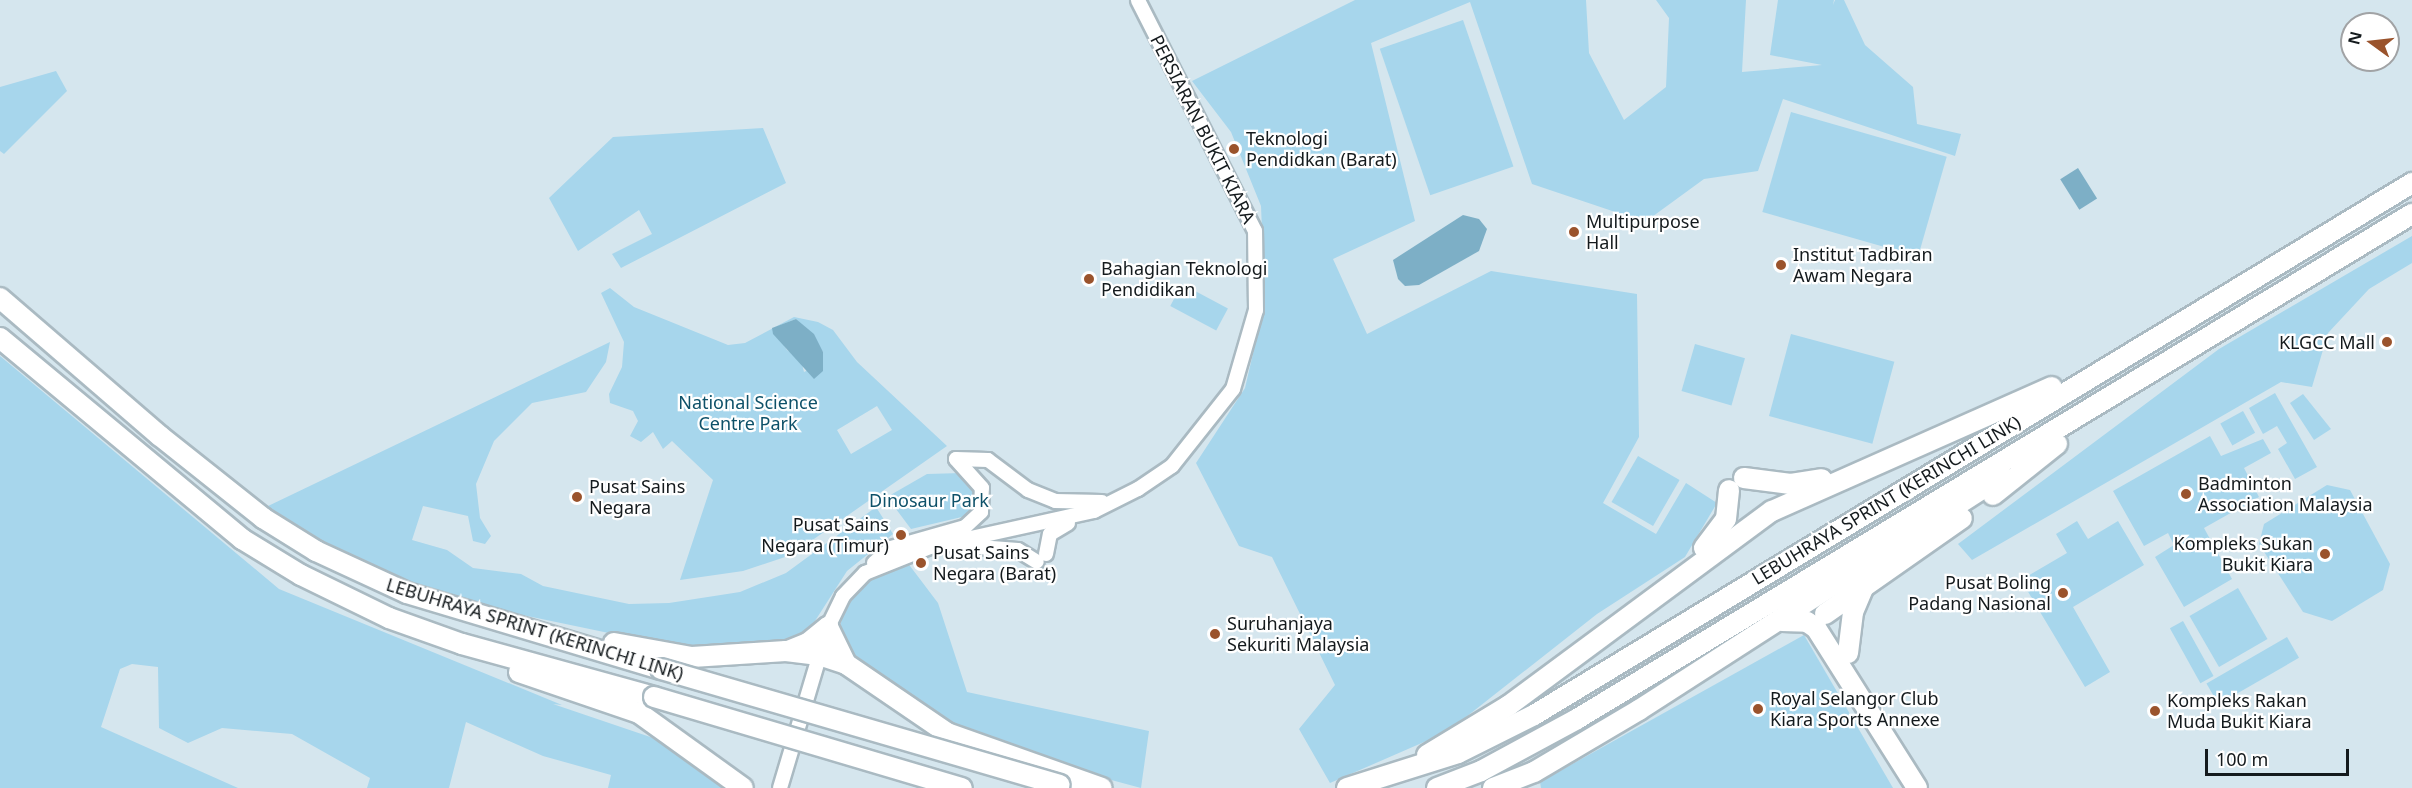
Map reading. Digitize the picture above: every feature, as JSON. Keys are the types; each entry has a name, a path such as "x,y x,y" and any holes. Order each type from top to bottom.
{"highway":[{"name":"LEBUHRAYA SPRINT (KERINCHI LINK)","path":"1347,788 1458,753 1534,715 2412,183"},
{"name":"LEBUHRAYA SPRINT (KERINCHI LINK)","path":"1437,788 1481,771 1577,719 2412,214"},
{"name":"LEBUHRAYA SPRINT (KERINCHI LINK)","path":"0,298 263,518 361,574 457,608 1068,786"},
{"name":"LEBUHRAYA SPRINT (KERINCHI LINK)","path":"0,338 242,538 301,575 389,618 462,644 654,697 962,788"},
{"path":"1396,772 1508,706 1693,566 1772,511 2132,351"},
{"path":"1493,788 1534,772 1779,622 2056,444 2141,387 2163,365"},
{"path":"1825,614 2029,470 2056,444"},
{"path":"1744,478 1791,484 1851,476"},
{"path":"1693,566 1722,528 1730,501 1729,490"},
{"path":"1848,653 1853,612 1863,588"},
{"path":"457,608 662,653 693,657 786,651 819,656 846,664 947,733 1102,788"},
{"path":"1779,622 1794,619 1816,628 1917,788"},
{"path":"786,651 808,643 828,627 846,664"},
{"path":"462,644 515,671 639,713 743,788"}],"street":[{"name":"PERSIARAN BUKIT KIARA","path":"780,788 828,627 843,596 865,573 894,558 949,543 1094,511 1173,466 1203,432 1233,389 1256,310 1255,231 1138,0"},
{"path":"865,573 891,548 965,527 981,512 982,488 956,459 988,460 1028,490 1055,501 1075,505 1112,501"},
{"path":"1040,554 1053,530 1094,511"},
{"path":"1040,554 1042,523"},
{"path":"949,543 1040,554"}],"green space":[{"path":"1355,0 1586,0 1589,53 1624,120 1666,87 1669,18 1656,0 1746,0 1742,72 1822,65 1770,55 1778,0 1834,0 1833,5 1835,0 1844,0 1865,45 1913,87 1917,124 1961,134 1955,156 1783,99 1758,171 1704,179 1645,222 1532,184 1470,2 1371,43 1415,221 1333,259 1367,334 1491,271 1637,294 1639,437 1603,503 1656,534 1686,483 1717,503 1685,557 1597,614 1447,732 1330,783 1299,729 1335,685 1272,557 1239,546 1196,463 1245,388 1265,302 1261,206 1231,132 1192,81"},
{"path":"1463,20 1513,167 1430,195 1380,49"},
{"path":"56,71 67,91 4,154 0,151 0,87"},
{"path":"1791,112 1947,157 1918,257 1762,212"},
{"path":"763,128 786,183 621,268 612,254 652,234 639,210 578,251 549,198 613,137"},
{"path":"2412,236 2412,263 2369,289 2328,333 2312,387 2281,382 1972,560 1958,544 2219,349"},
{"path":"1182,284 1228,308 1216,330 1170,306"},
{"name":"National Science Centre Park","path":"610,288 634,307 728,345 745,343 773,328 787,350 801,360 804,372 823,363 823,352 796,319 774,328 794,317 818,322 833,330 857,362 947,446 791,555 743,571 680,580 713,480 672,441 663,449 653,432 641,442 630,436 638,421 633,411 610,403 609,394 622,367 624,342 601,293","holes":["877,406 892,430 851,454 837,430"]},
{"path":"1791,334 1894,362 1872,444 1769,416"},
{"path":"610,342 606,362 586,392 532,403 494,441 476,484 480,518 491,536 485,544 473,541 468,516 423,506 412,540 447,550 473,568 521,574 543,586 629,604 669,603 740,592 786,573 876,507 893,534 847,571 806,635 793,640 676,647 460,602 409,584 318,542 266,507"},
{"path":"1695,344 1745,358 1731,405 1681,391"},
{"path":"0,356 279,589 562,705 553,704 668,743 734,788 608,788 611,775 543,756 466,722 449,788 367,788 370,778 292,734 222,728 188,743 159,728 158,667 132,664 120,669 101,727 238,788 0,788"},
{"name":"Badminton Association Malaysia","path":"2275,393 2317,467 2295,479 2278,449 2287,443 2277,426 2263,434 2249,408"},
{"name":"Badminton Association Malaysia","path":"2303,394 2331,429 2314,440 2290,403"},
{"name":"Badminton Association Malaysia","path":"2243,411 2255,433 2232,445 2220,424"},
{"name":"Badminton Association Malaysia","path":"2210,436 2221,456 2263,439 2271,453 2244,468 2259,497 2204,528 2232,579 2184,607 2155,557 2174,545 2168,533 2144,546 2113,491"},
{"path":"1638,456 1680,480 1653,526 1612,502"},
{"name":"Dinosaur Park","path":"962,473 977,491 979,505 966,516 911,529 887,497 927,474"},
{"name":"Kompleks Sukan Bukit Kiara","path":"2327,485 2350,490 2390,564 2383,590 2332,621 2303,612 2259,544 2264,524"},
{"name":"Pusat Boling Padang Nasional","path":"2077,521 2088,539 2118,521 2144,565 2073,607 2110,672 2085,687 2021,580 2067,553 2056,534"},
{"path":"907,562 938,603 967,692 1149,731 1141,788 1015,754 926,713 852,655 840,626 848,596 874,574"},
{"path":"2238,588 2268,639 2219,667 2190,616"},
{"path":"2183,621 2214,676 2200,683 2170,628"},
{"name":"Royal Selangor Club Kiara Sports Annexe","path":"1804,635 1893,788 1541,788 1540,782"},
{"path":"2287,637 2299,658 2218,704 2206,684"}],"shaded area":[{"path":"2078,168 2097,199 2079,210 2060,179"},
{"path":"1463,215 1479,219 1487,229 1479,251 1419,285 1405,286 1398,279 1393,260"},
{"path":"796,319 814,334 823,352 823,371 814,379 773,334 772,328"}],"place":[{"name":"Teknologi Pendidkan (Barat)","path":"1234,149"},
{"name":"Multipurpose Hall","path":"1574,232"},
{"name":"Institut Tadbiran Awam Negara","path":"1781,265"},
{"name":"Bahagian Teknologi Pendidikan","path":"1089,279"},
{"name":"KLGCC Mall","path":"2387,342"},
{"name":"Badminton Association Malaysia","path":"2186,494"},
{"name":"Pusat Sains Negara","path":"577,497"},
{"name":"Pusat Sains Negara (Timur)","path":"901,535"},
{"name":"Kompleks Sukan Bukit Kiara","path":"2325,554"},
{"name":"Pusat Sains Negara (Barat)","path":"921,563"},
{"name":"Pusat Boling Padang Nasional","path":"2063,593"},
{"name":"Suruhanjaya Sekuriti Malaysia","path":"1215,634"},
{"name":"Royal Selangor Club Kiara Sports Annexe","path":"1758,709"},
{"name":"Kompleks Rakan Muda Bukit Kiara","path":"2155,711"}]}
